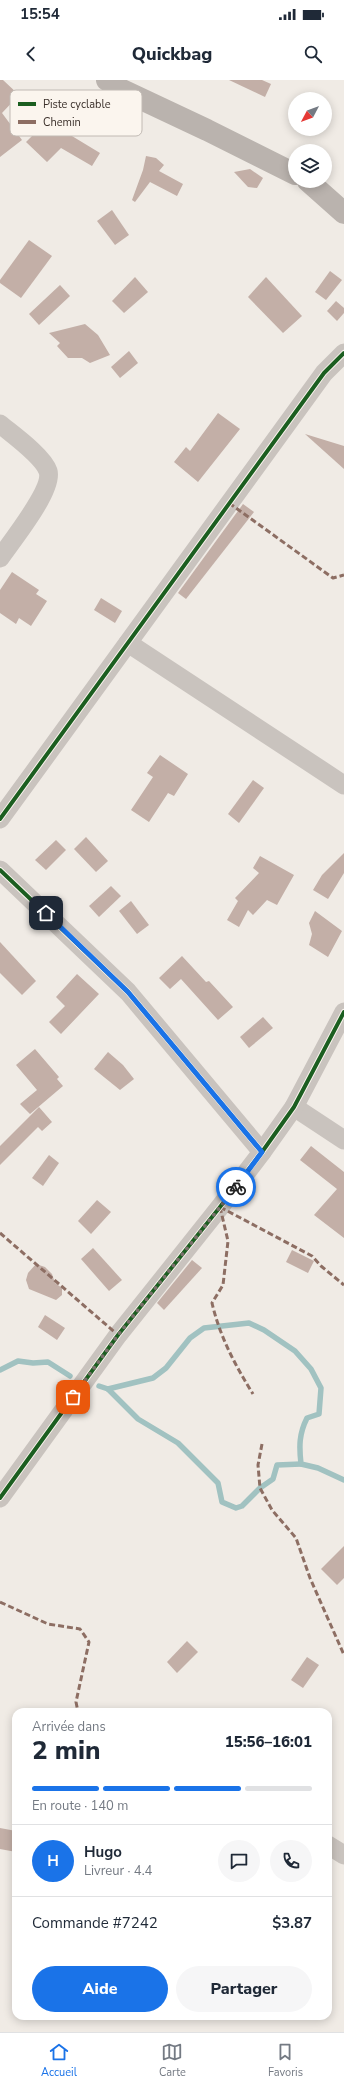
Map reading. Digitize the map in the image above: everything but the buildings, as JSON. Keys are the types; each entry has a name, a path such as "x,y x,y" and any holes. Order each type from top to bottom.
{"street":[{"path":"107,80 122,90"},
{"path":"142,99 288,170"},
{"path":"316,188 344,213"},
{"path":"0,819 324,372 344,353"},
{"path":"0,424 40,460 48,471 49,482 34,510 0,558"},
{"path":"128,643 344,784"},
{"path":"0,870 128,992 262,1152"},
{"path":"0,1498 118,1335 220,1207 294,1107 344,1012"},
{"path":"294,1107 344,1140"},
{"path":"332,1848 344,1855"}],"waterway":[{"path":"108,1389 153,1378 166,1368 190,1338 204,1328 249,1323 264,1330 295,1351 311,1369 321,1388 319,1414 307,1418 302,1429 300,1440 301,1464 318,1468 344,1480"},
{"path":"0,1370 18,1361 33,1363 48,1362 70,1376"},
{"path":"99,1386 108,1389 138,1419 178,1443 218,1483 222,1502 236,1508 242,1506 260,1488 273,1479 277,1465 301,1464"}],"marked path":[{"path":"229,503 333,578 344,575"},
{"path":"220,1207 228,1241 223,1285 212,1303 219,1327 229,1350 253,1394"},
{"path":"220,1207 312,1256 321,1266 344,1285"},
{"path":"0,1233 118,1335"},
{"path":"262,1444 258,1465 260,1488 272,1510 296,1538 310,1578 344,1655"},
{"path":"0,1602 48,1624 80,1629 89,1642 76,1702 77,1708"}],"cycle path":[{"path":"0,819 324,373 344,353"},
{"path":"0,870 128,992 262,1152"},
{"path":"0,1498 118,1335 220,1207 294,1107 344,1012"}],"way so far":[{"path":"73,1397 118,1335 236,1187"}],"route":[{"path":"46,913 128,992 262,1152 236,1187"}]}
